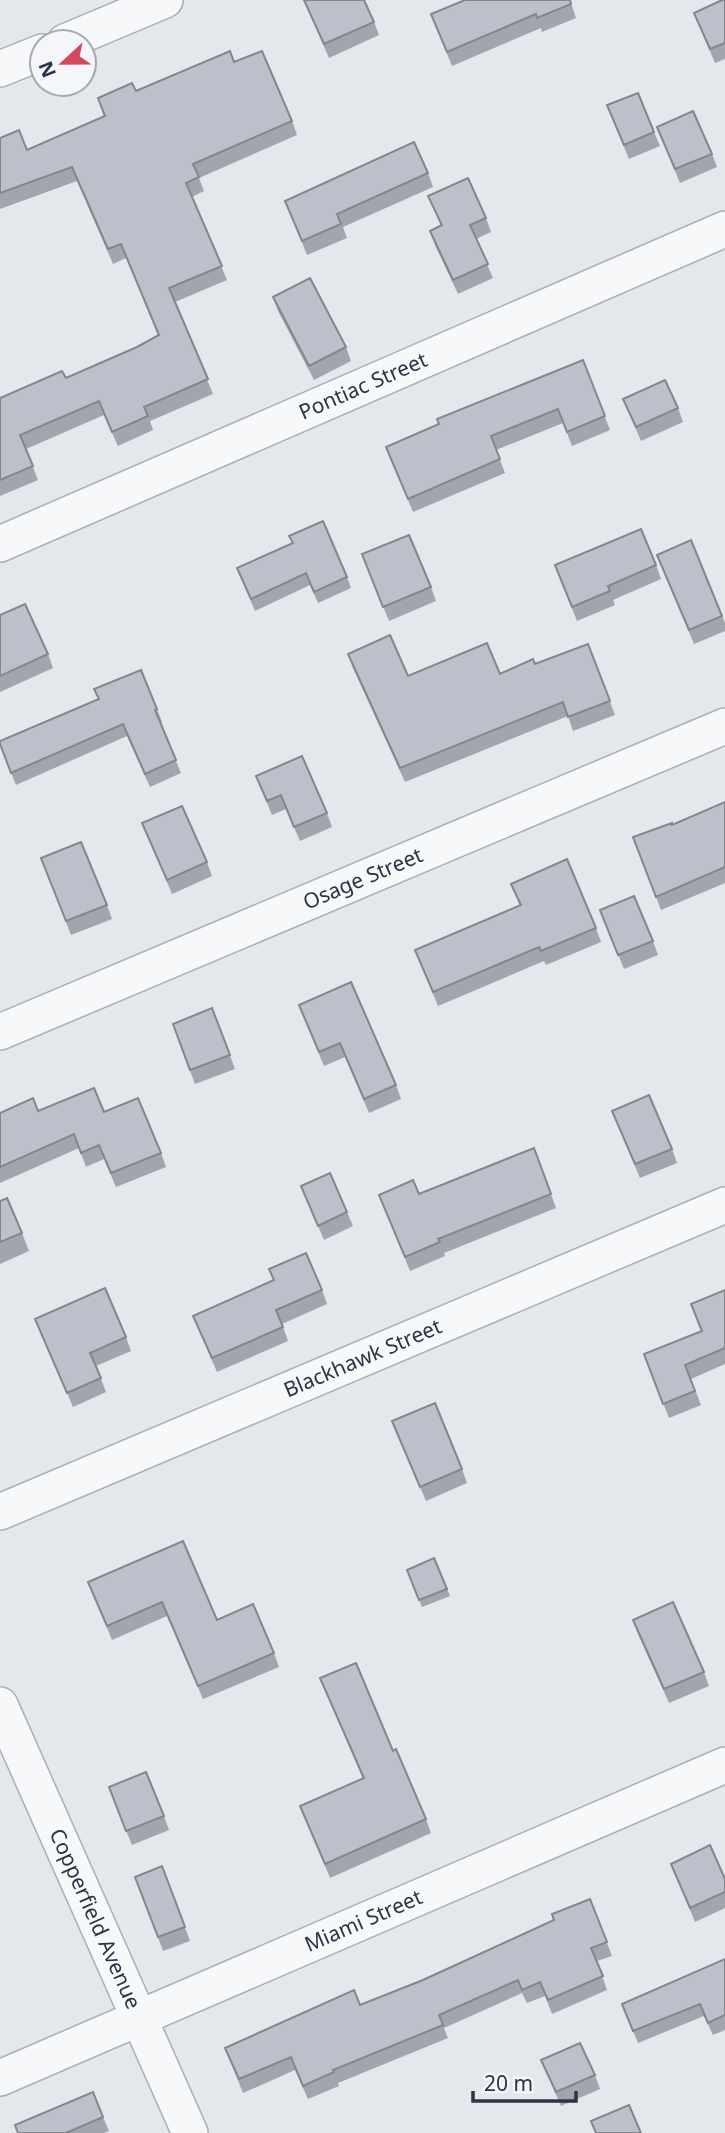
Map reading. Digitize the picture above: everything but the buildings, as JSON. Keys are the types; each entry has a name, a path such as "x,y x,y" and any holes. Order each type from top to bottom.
{"street":[{"path":"98,28 165,0"},
{"path":"0,69 28,58"},
{"name":"Pontiac Street","path":"0,544 725,229"},
{"name":"Osage Street","path":"0,1032 725,726"},
{"name":"Blackhawk Street","path":"0,1511 725,1205"},
{"name":"Copperfield Avenue","path":"0,1705 190,2133"},
{"name":"Miami Street","path":"0,2078 725,1765"}]}
